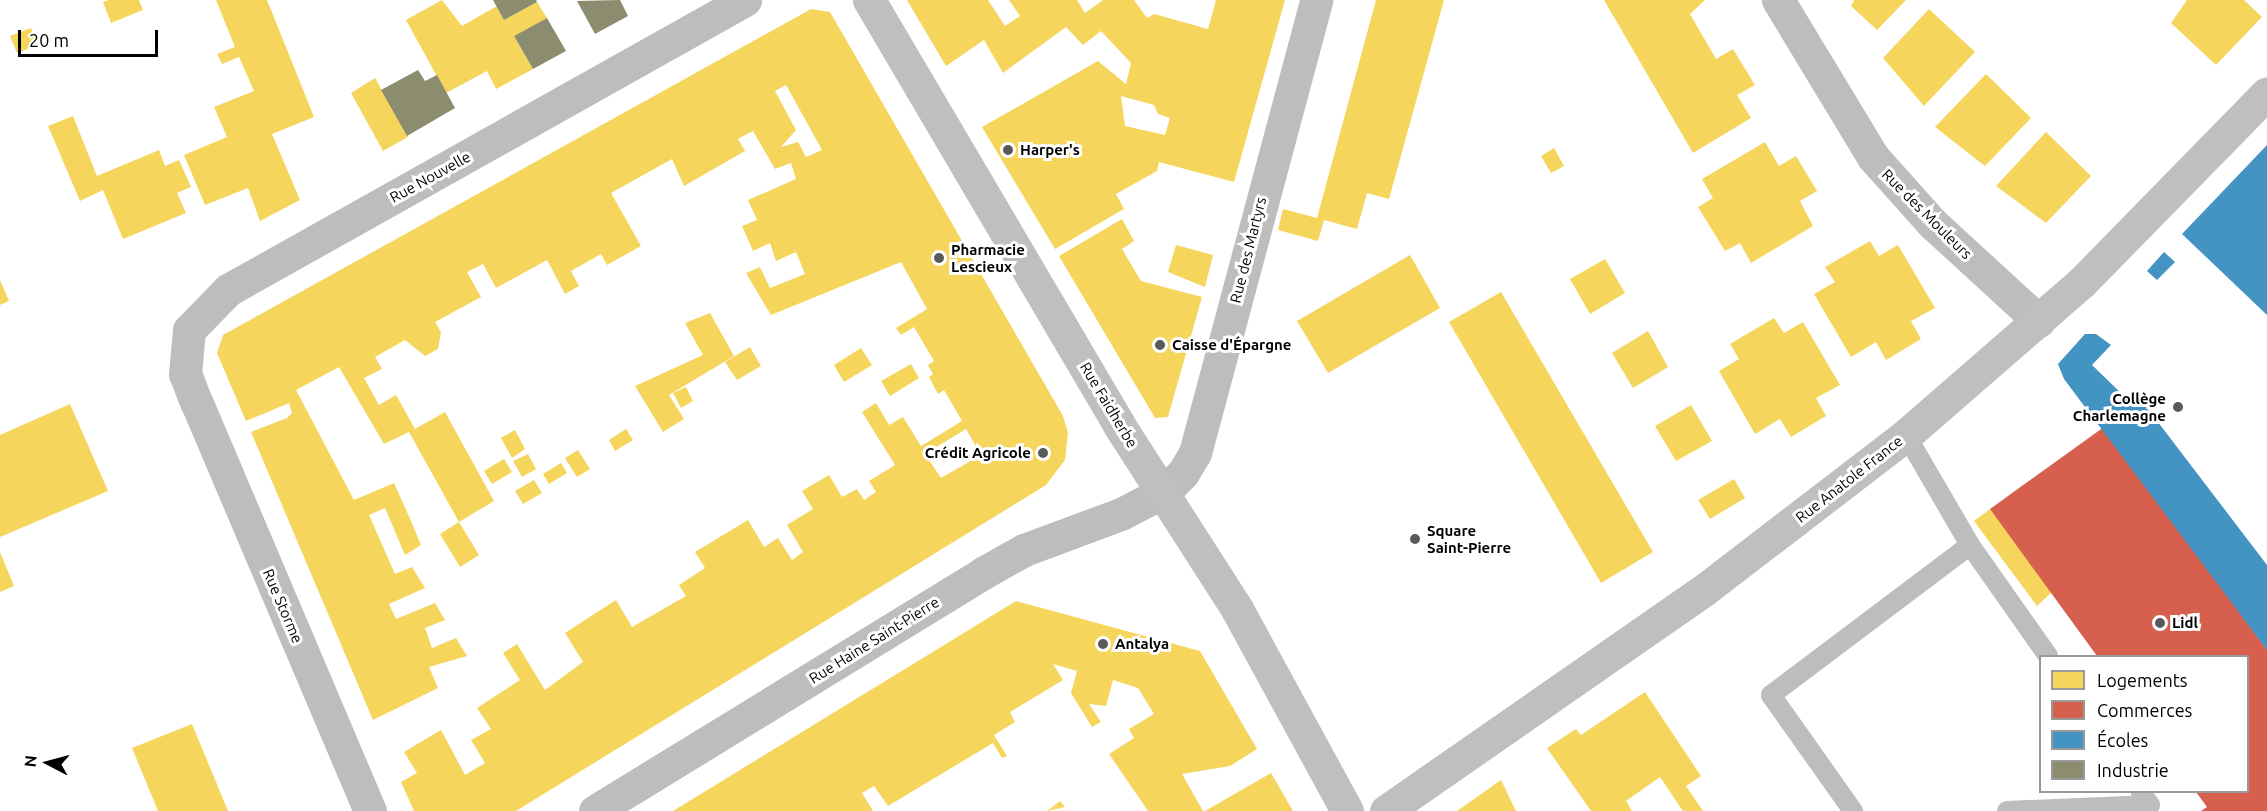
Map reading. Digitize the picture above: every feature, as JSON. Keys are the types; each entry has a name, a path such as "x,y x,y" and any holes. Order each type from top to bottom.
{"street":[{"name":"Rue Nouvelle","path":"196,402 185,374 189,330 228,290 745,0"},
{"name":"Rue Faidherbe","path":"868,0 1119,424 1165,491 1264,654 1347,811"},
{"name":"Rue des Martyrs","path":"1165,491 1195,453 1316,0"},
{"name":"Rue des Mouleurs","path":"1778,0 1873,157 1932,223 2039,321"},
{"name":"Rue Anatole France","path":"1386,811 1704,590 1906,435 2039,321 2267,93"},
{"name":"Rue Storme","path":"196,402 370,811"},
{"name":"Rue Haine Saint-Pierre","path":"595,811 983,573 1165,491"}],"lane":[{"path":"1906,435 1970,545 2047,655"},
{"path":"1853,811 1771,695 1970,545"},
{"path":"2007,811 2150,805 2142,793"}],"building: Logements":[{"path":"139,0 143,10 111,23 103,2"},
{"path":"216,0 267,0 314,117 272,134 300,200 260,221 248,188 205,205 184,155 227,137 214,107 254,91 239,57 222,64 217,54 235,47"},
{"path":"442,0 462,26 497,6 504,20 537,2 547,18 514,36 533,69 496,89 487,71 446,93 406,20"},
{"path":"907,0 988,0 1005,26 1020,16 1009,0 1077,0 1085,13 1103,0 1134,0 1147,18 1154,14 1208,29 1216,0 1285,0 1234,182 1159,162 1157,171 1116,194 1124,209 1055,249 982,127 1098,61 1126,84 1131,63 1101,31 1083,45 1066,27 1003,73 984,40 946,66","holes":["1121,96 1154,105 1158,114 1170,118 1165,135 1125,126"]},
{"path":"1376,0 1444,0 1389,199 1367,193 1357,229 1324,220 1318,241 1278,230 1283,209 1317,218"},
{"path":"1604,0 1705,0 1690,14 1716,59 1733,49 1755,85 1737,95 1751,118 1693,153"},
{"path":"1854,0 1906,0 1877,30 1851,6"},
{"path":"2187,0 2244,0 2262,17 2216,65 2171,23"},
{"path":"811,9 830,12 1063,416 1068,433 1065,460 1046,485 516,811 414,811 401,782 417,773 404,752 441,730 465,775 485,763 471,740 491,729 477,708 520,680 503,653 517,644 545,690 583,662 565,633 616,600 632,627 686,596 679,585 705,568 695,552 748,520 764,547 778,538 792,560 803,552 787,525 813,509 802,491 829,475 842,497 857,489 864,500 876,492 869,481 895,465 862,412 876,403 889,425 903,417 921,446 962,421 944,390 938,394 929,377 933,374 928,365 934,361 914,327 901,335 896,328 927,309 901,262 771,315 746,273 760,267 770,288 805,274 796,252 776,261 770,243 753,251 742,226 757,220 748,200 796,179 791,163 775,169 753,131 738,139 745,151 684,186 672,159 611,193 641,246 607,265 601,254 571,271 579,286 565,294 547,260 496,288 483,264 467,272 481,297 435,322 441,332 438,349 425,356 405,340 375,357 382,369 364,378 379,405 396,395 415,429 445,412 494,501 459,522 409,432 384,444 339,367 296,390 354,500 394,483 411,521 421,545 405,555 385,508 369,515 395,574 412,567 425,588 389,604 396,619 435,603 445,620 425,628 432,648 456,638 467,656 429,667 438,688 373,720 251,432 287,418 292,413 289,403 246,421 217,353 223,335","holes":["786,85 822,150 806,157 798,142 781,147 796,130 775,91","966,429 981,455 941,478 925,454"]},
{"path":"1929,9 1975,52 1924,106 1883,58"},
{"path":"31,28 38,45 17,53 10,36"},
{"path":"1986,74 2031,118 1985,166 1935,127"},
{"path":"375,78 408,137 383,151 351,93"},
{"path":"73,116 97,176 159,150 165,166 179,160 191,187 177,193 186,213 123,239 103,190 80,201 48,126"},
{"path":"2046,132 2091,176 2046,223 1996,186"},
{"path":"1765,142 1779,166 1796,156 1817,191 1800,201 1813,226 1751,263 1740,243 1725,251 1698,207 1713,198 1702,179"},
{"path":"1554,148 1564,166 1551,173 1541,156"},
{"path":"1122,219 1134,241 1122,249 1141,281 1202,297 1168,417 1155,418 1059,256"},
{"path":"1870,241 1879,256 1898,245 1935,308 1911,321 1921,339 1886,360 1876,342 1851,357 1814,294 1835,282 1825,267"},
{"path":"1176,245 1213,255 1205,287 1168,272"},
{"path":"1410,255 1440,308 1328,373 1297,321"},
{"path":"1605,259 1625,293 1590,314 1570,279"},
{"path":"0,280 9,301 0,305"},
{"path":"1501,292 1653,552 1601,583 1449,322"},
{"path":"710,313 734,356 669,395 684,419 663,432 635,386 703,355 685,323"},
{"path":"1774,318 1784,333 1803,322 1840,385 1816,398 1826,416 1791,437 1780,419 1755,434 1719,371 1739,359 1730,344"},
{"path":"1648,331 1668,367 1633,388 1612,353"},
{"path":"750,347 761,366 737,380 725,362"},
{"path":"861,348 872,365 844,382 834,365"},
{"path":"911,364 919,378 890,396 881,381"},
{"path":"686,387 693,401 681,408 673,393"},
{"path":"70,404 108,491 0,537 0,435"},
{"path":"1691,405 1712,441 1676,461 1655,426"},
{"path":"626,429 633,440 615,451 609,440"},
{"path":"515,430 525,449 512,458 501,438"},
{"path":"578,450 590,469 577,477 565,458"},
{"path":"528,454 536,469 522,477 513,461"},
{"path":"504,459 512,472 492,484 484,471"},
{"path":"561,463 567,473 549,484 543,474"},
{"path":"1734,479 1745,498 1710,519 1698,500"},
{"path":"534,480 542,493 523,504 515,491"},
{"path":"1990,509 2053,591 2037,606 1974,521"},
{"path":"459,522 479,555 460,567 440,534"},
{"path":"0,552 14,586 0,592"},
{"path":"1016,601 1200,651 1257,749 1230,766 1182,774 1203,811 1148,811 1109,754 1134,738 1129,729 1154,714 1138,688 1113,680 1106,706 1089,704 1101,722 1092,727 1071,693 1077,671 1053,664 1063,680 1010,712 1015,722 994,735 1007,756 1002,758 993,743 888,806 874,786 862,793 873,811 673,811"},
{"path":"1645,692 1701,776 1686,786 1703,811 1683,811 1660,777 1626,801 1632,811 1591,811 1547,748 1576,729 1581,735"},
{"path":"192,724 228,811 158,811 132,748"},
{"path":"1271,773 1293,811 1205,811"},
{"path":"1501,780 1516,811 1457,811"},
{"path":"1060,801 1065,807 1047,811"}],"building: Commerces":[{"name":"Lidl","path":"2104,427 2267,650 2267,811 2201,811 2207,807 2197,793 2249,793 2249,655 2096,655 1990,509"}],"building: Écoles":[{"path":"2267,145 2267,315 2182,234"},
{"path":"2164,252 2175,262 2157,280 2147,271"},
{"path":"2085,334 2096,334 2111,345 2092,365 2127,399 2135,392 2267,565 2267,650 2064,379 2058,364"}],"building: Industrie":[{"path":"493,0 536,0 537,2 504,20"},
{"path":"620,0 628,16 595,34 577,1"},
{"path":"547,18 566,51 533,69 514,36"},
{"path":"418,70 425,81 437,75 455,108 407,136 381,90"}],"place":[{"name":"Harper's","path":"1008,150"},
{"name":"Pharmacie Lescieux","path":"939,258"},
{"name":"Caisse d'Épargne","path":"1160,345"},
{"name":"Collège Charlemagne","path":"2178,407"},
{"name":"Crédit Agricole","path":"1043,453"},
{"name":"Square Saint-Pierre","path":"1415,539"},
{"name":"Lidl","path":"2160,623"},
{"name":"Antalya","path":"1103,644"}]}
